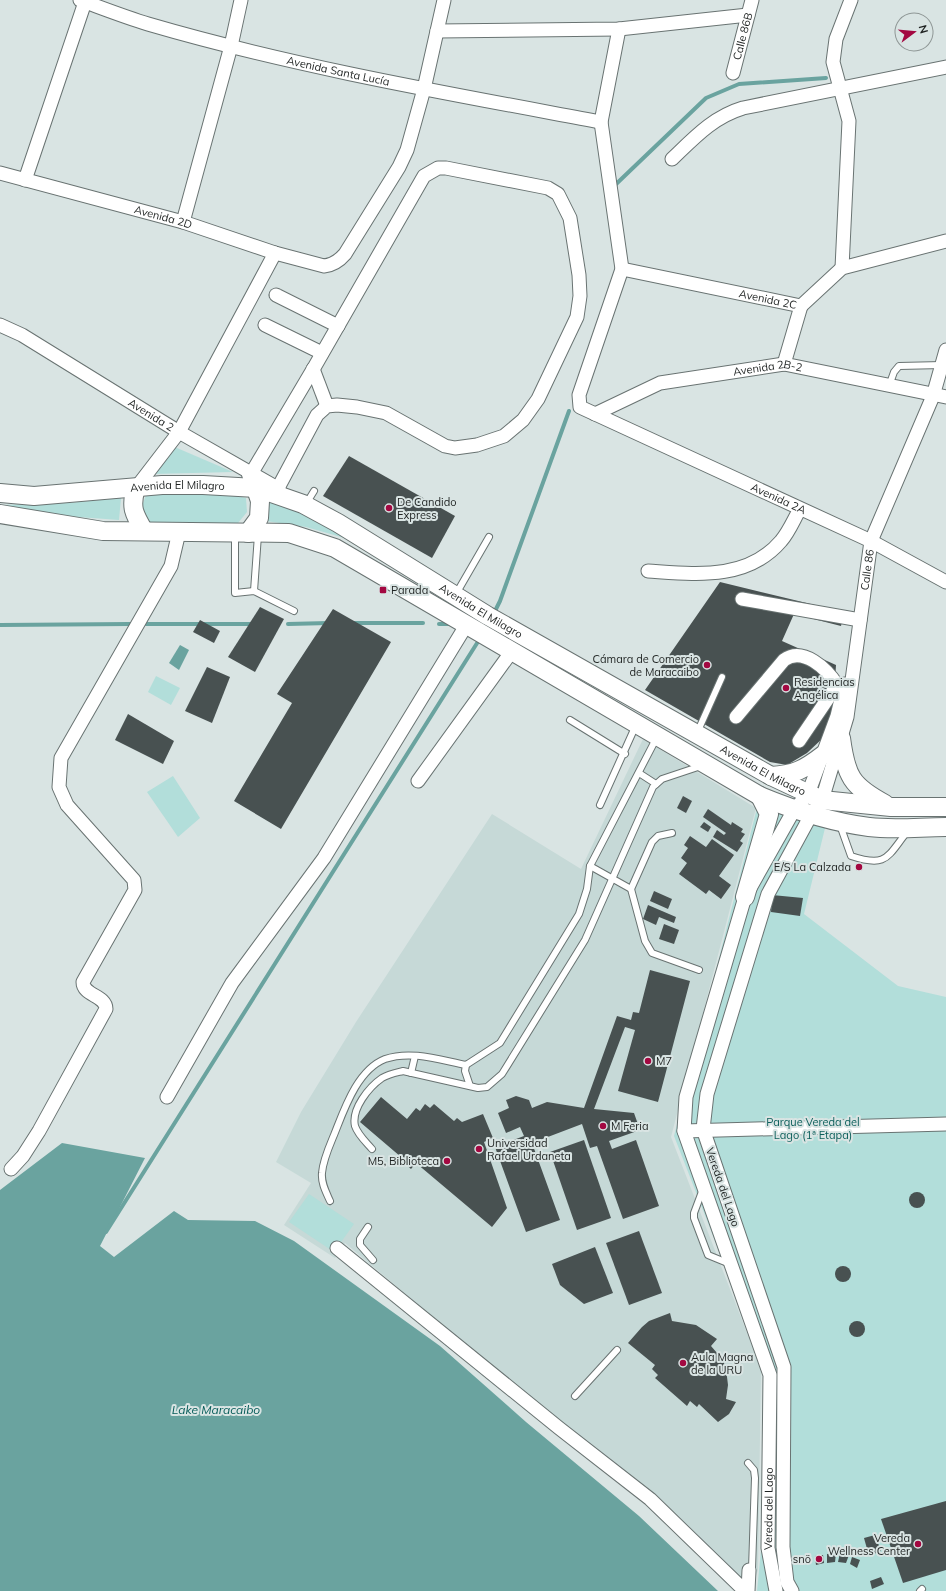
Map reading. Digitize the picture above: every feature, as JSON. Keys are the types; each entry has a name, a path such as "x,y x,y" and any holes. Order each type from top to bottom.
{"main road":[{"name":"Avenida El Milagro","path":"0,492 34,496 162,485 203,485 254,481 307,500 455,596 771,776 815,797 891,807 946,807"},
{"path":"247,533 259,518 260,501 254,481"},
{"path":"136,488 132,500 134,514 144,531"},
{"name":"Avenida El Milagro","path":"0,514 103,531 289,533 335,548 760,796 803,813 839,822 870,827 946,828"},
{"path":"841,738 844,761 852,781 866,794 891,807"},
{"path":"771,776 782,776 803,770 823,755"},
{"path":"745,897 769,814 760,796"}],"street":[{"path":"183,222 231,46 241,0"},
{"path":"424,89 444,0"},
{"name":"Calle 86B","path":"733,73 752,0"},
{"path":"842,268 849,121 833,62 836,39 850,0"},
{"path":"25,180 82,1"},
{"name":"Avenida Santa Lucía","path":"82,1 147,23 231,46 424,89 601,122"},
{"path":"437,32 619,29 748,14"},
{"path":"619,29 601,122 622,269"},
{"path":"672,159 707,126 726,113 743,108 946,67"},
{"name":"Avenida 2D","path":"0,173 183,222 275,253 324,266 340,260 345,254 399,167 407,150 424,89"},
{"path":"254,481 313,369 424,176 432,170 446,168 548,188 558,194 564,203 570,218 579,275 580,296 577,317 538,398 523,420 504,436 477,445 456,448 445,446 386,413 357,407 327,406 317,415 278,488"},
{"name":"Avenida 2C","path":"622,269 801,306 842,268 946,241"},
{"path":"136,488 179,432 275,253"},
{"name":"Avenida 2A","path":"622,269 578,399 580,407 871,541 946,582"},
{"path":"276,295 338,326"},
{"path":"784,364 801,306"},
{"name":"Avenida 2","path":"0,325 22,335 179,432 254,481 278,488 307,500"},
{"path":"265,325 322,353"},
{"name":"Calle 86","path":"815,797 841,738 847,717 871,541 940,396 942,365 946,350"},
{"name":"Avenida 2B-2","path":"595,414 660,383 784,364 940,396"},
{"path":"313,369 327,406"},
{"path":"648,570 696,574 718,574 753,563 767,554 781,541 800,509"},
{"path":"11,1169 23,1156 39,1131 106,1009 104,1002 85,989 83,982 135,890 134,880 67,805 59,787 61,758 171,566 179,532"},
{"path":"742,599 860,620"},
{"path":"167,1097 232,983 324,858 467,624"},
{"path":"815,797 823,755 837,716 841,685 858,633"},
{"path":"418,781 512,651"},
{"path":"736,717 784,660 794,654 800,655 824,668 841,685"},
{"path":"799,741 841,685"},
{"name":"Vereda del Lago","path":"776,1591 768,1548 770,1375 684,1131 686,1097 745,897 815,797"},
{"name":"Vereda del Lago","path":"792,1591 787,1582 783,1547 784,1367 704,1129 707,1094 768,894 803,813"},
{"path":"684,1131 704,1129 946,1124"},
{"path":"337,1248 559,1428 650,1499 745,1591"},
{"path":"748,1591 749,1570"}],"lane":[{"path":"889,386 894,372 899,366 942,365"},
{"path":"247,533 235,593 254,590 294,611"},
{"path":"247,533 254,590"},
{"path":"455,596 490,537"},
{"path":"696,734 722,677"},
{"path":"570,720 625,754"},
{"path":"600,805 625,754 637,723"},
{"path":"330,1201 324,1187 322,1174 326,1156 346,1104 370,1069 378,1063 397,1056 415,1056 466,1065 500,1043 579,914 587,889 590,866 639,773 657,735"},
{"path":"372,1149 360,1135 355,1125 357,1107 381,1079 391,1074 403,1071 478,1088 487,1087 502,1074 585,940 647,797 656,784 662,779 706,764"},
{"path":"639,773 656,784"},
{"path":"839,822 851,856 881,861 887,857 910,827"},
{"path":"672,833 658,836 652,842 631,889 645,941 652,953 699,970"},
{"path":"590,866 631,889"},
{"path":"411,1073 415,1056"},
{"path":"466,1065 465,1071 470,1086"},
{"path":"704,1188 694,1213 694,1218 708,1255 732,1264"},
{"path":"368,1227 360,1239 360,1245 373,1260"},
{"path":"575,1396 617,1350"},
{"path":"748,1463 754,1470 755,1478 752,1544 753,1563 752,1569 749,1570"}],"shaded area":[{"name":"Universidad Rafael Urdaneta","path":"643,739 756,808 671,1137 761,1369 758,1570 756,1576 751,1581 744,1581 660,1499 566,1429 345,1243 335,1258 284,1225 311,1183 276,1162 301,1112 356,1022 492,814 581,869"}],"green space":[{"path":"170,445 233,472 152,474"},
{"path":"223,493 246,498 247,512 238,523 149,525 141,509 146,495"},
{"path":"121,498 119,520 52,515 0,505 68,503"},
{"path":"268,500 304,512 348,539 306,527 266,521 269,515"},
{"path":"156,676 180,688 171,705 148,692"},
{"path":"173,776 200,818 178,837 147,792"},
{"name":"Parque Vereda del Lago (1ª Etapa)","path":"760,796 827,820 804,914 898,986 946,997 946,1591 757,1591 763,1530 765,1369 674,1136"},
{"path":"309,1194 354,1224 334,1252 289,1222"}],"water":[{"path":"180,645 189,650 179,670 169,663"},
{"name":"Lake Maracaibo","path":"62,1143 145,1158 100,1246 114,1257 174,1211 188,1220 255,1221 294,1241 440,1346 526,1422 639,1516 718,1591 0,1591 0,1190"}],"building":[{"path":"349,456 455,516 432,558 323,496"},
{"path":"720,582 844,612 841,626 794,614 782,641 836,665 833,712 824,737 807,753 787,765 770,762 645,690"},
{"path":"260,607 284,619 255,672 228,657"},
{"path":"333,609 391,642 281,829 234,801 292,703 277,694"},
{"path":"200,620 220,631 214,643 193,632"},
{"path":"207,667 230,677 212,723 185,711"},
{"path":"128,714 174,741 163,764 115,740"},
{"path":"683,796 692,801 686,813 677,808"},
{"path":"708,809 731,825 732,822 743,829 741,832 745,834 740,841 743,843 737,852 713,837 717,830 724,835 726,833 703,817"},
{"path":"704,822 711,827 708,832 700,827"},
{"path":"690,836 706,847 712,839 734,855 719,876 731,885 721,899 709,890 706,894 679,874 687,863 681,858 688,848 684,845"},
{"path":"654,891 672,899 668,909 650,901"},
{"path":"772,895 803,898 800,916 771,912"},
{"path":"648,905 676,917 674,923 659,917 656,925 643,919"},
{"path":"664,924 679,930 674,944 659,939"},
{"path":"650,970 690,981 658,1102 618,1091 635,1030 625,1027 594,1109 634,1113 640,1130 609,1141 612,1149 636,1140 659,1206 623,1219 597,1146 590,1148 582,1124 532,1143 560,1220 526,1232 495,1147 524,1136 520,1127 506,1133 498,1113 509,1108 506,1100 516,1096 529,1100 532,1108 547,1102 584,1108 617,1016 631,1020 633,1012 639,1013"},
{"name":"M5, Biblioteca","path":"381,1097 407,1119 416,1108 420,1111 425,1104 430,1108 434,1104 454,1121 457,1118 462,1122 483,1114 493,1138 484,1142 507,1208 492,1227 416,1163 411,1169 400,1158 401,1157 360,1122"},
{"path":"584,1140 611,1218 577,1230 550,1152"},
{"path":"917,1192 923,1194 925,1200 923,1206 917,1208 911,1206 909,1200 911,1194"},
{"path":"639,1231 662,1293 629,1305 606,1243"},
{"path":"595,1247 613,1293 584,1304 560,1285 552,1264"},
{"path":"843,1266 849,1268 851,1274 849,1280 843,1282 837,1280 835,1274 837,1268"},
{"path":"670,1313 672,1321 696,1325 717,1339 711,1346 723,1360 726,1369 728,1385 726,1399 736,1402 729,1414 718,1422 699,1404 697,1407 690,1401 687,1406 655,1378 658,1375 652,1369 655,1365 628,1343 649,1321"},
{"path":"857,1321 863,1323 865,1329 863,1335 857,1337 851,1335 849,1329 851,1323"},
{"name":"Vereda Wellness Center","path":"946,1501 946,1570 903,1583 881,1519"},
{"path":"875,1535 881,1551 869,1556 864,1538"},
{"path":"836,1553 835,1562 827,1563 827,1554"},
{"path":"840,1553 849,1555 846,1563 838,1562"},
{"name":"snö","path":"823,1555 824,1563 816,1565 815,1556"},
{"path":"852,1557 860,1560 857,1568 850,1564"},
{"path":"881,1577 884,1584 872,1589 870,1581"}],"waterway":[{"path":"613,187 706,98 739,84 826,78"},
{"path":"495,611 500,601 569,411"},
{"path":"288,624 329,623"},
{"path":"354,623 423,623"},
{"path":"0,625 130,624"},
{"path":"146,624 253,624"},
{"path":"439,624 452,624"},
{"path":"106,1232 479,640"}],"place":[{"name":"De Candido Express","path":"389,508"},
{"name":"Parada","path":"383,590"},
{"name":"Cámara de Comercio de Maracaibo","path":"707,665"},
{"name":"Residencias Angélica","path":"786,688"},
{"name":"E/S La Calzada","path":"859,867"},
{"name":"M7","path":"648,1061"},
{"name":"M Feria","path":"603,1126"},
{"name":"Universidad Rafael Urdaneta","path":"479,1149"},
{"name":"M5, Biblioteca","path":"447,1161"},
{"name":"Aula Magna de la URU","path":"683,1363"},
{"name":"Vereda Wellness Center","path":"918,1544"},
{"name":"snö","path":"819,1559"}]}
